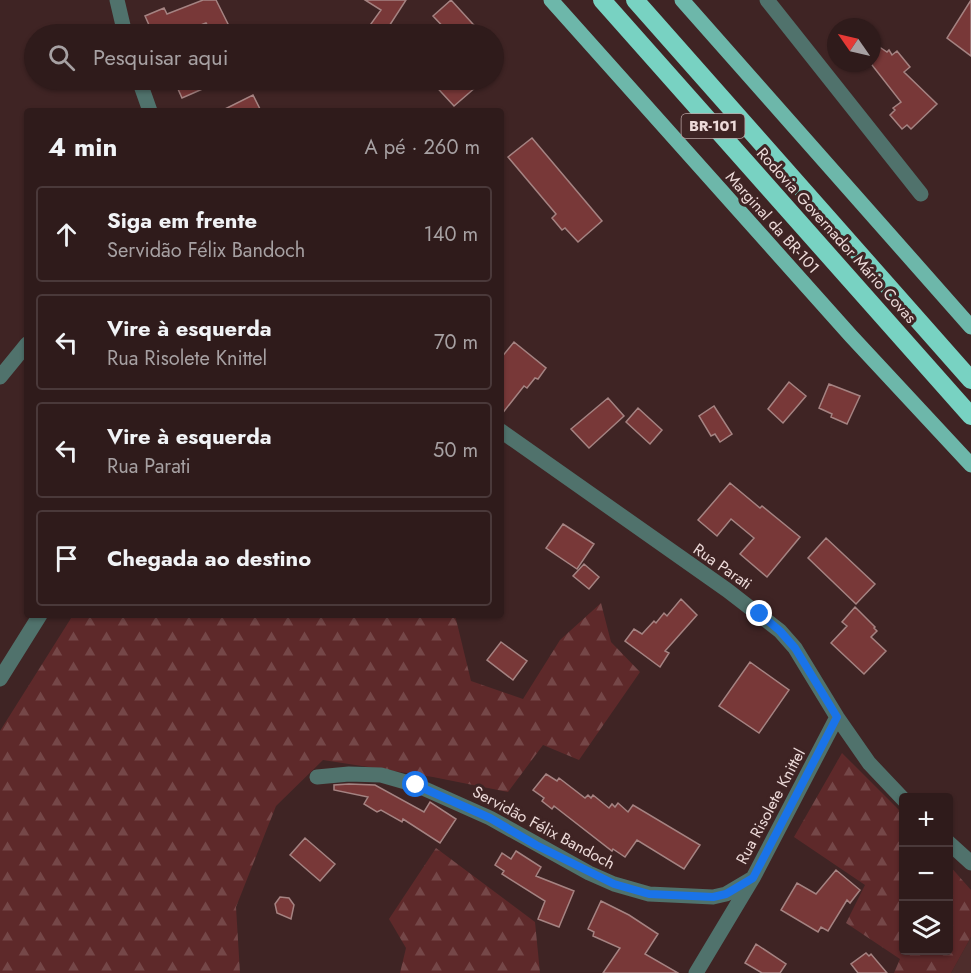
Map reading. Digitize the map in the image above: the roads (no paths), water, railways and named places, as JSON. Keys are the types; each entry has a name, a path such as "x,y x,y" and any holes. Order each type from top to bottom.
{"highway":[{"name":"Rodovia Governador Mário Covas","path":"602,0 971,416"},
{"name":"Rodovia Governador Mário Covas","path":"635,0 971,380"}],"main road":[{"name":"Marginal da BR-101","path":"550,0 851,336 971,465"},
{"path":"682,0 971,327"}],"street":[{"path":"117,0 123,24"},
{"path":"767,0 921,195"},
{"path":"143,90 149,108"},
{"path":"0,377 24,348"},
{"name":"Rua Parati","path":"504,433 767,620 795,648 837,717 869,763 899,796"},
{"path":"0,679 38,618"},
{"name":"Rua Risolete Knittel","path":"696,973 753,878 837,717"},
{"name":"Servidão Félix Bandoch","path":"317,777 349,774 381,776 416,785 490,818 589,873 614,884 649,894 713,897 726,894 753,878"},
{"path":"953,847 971,863"}]}
